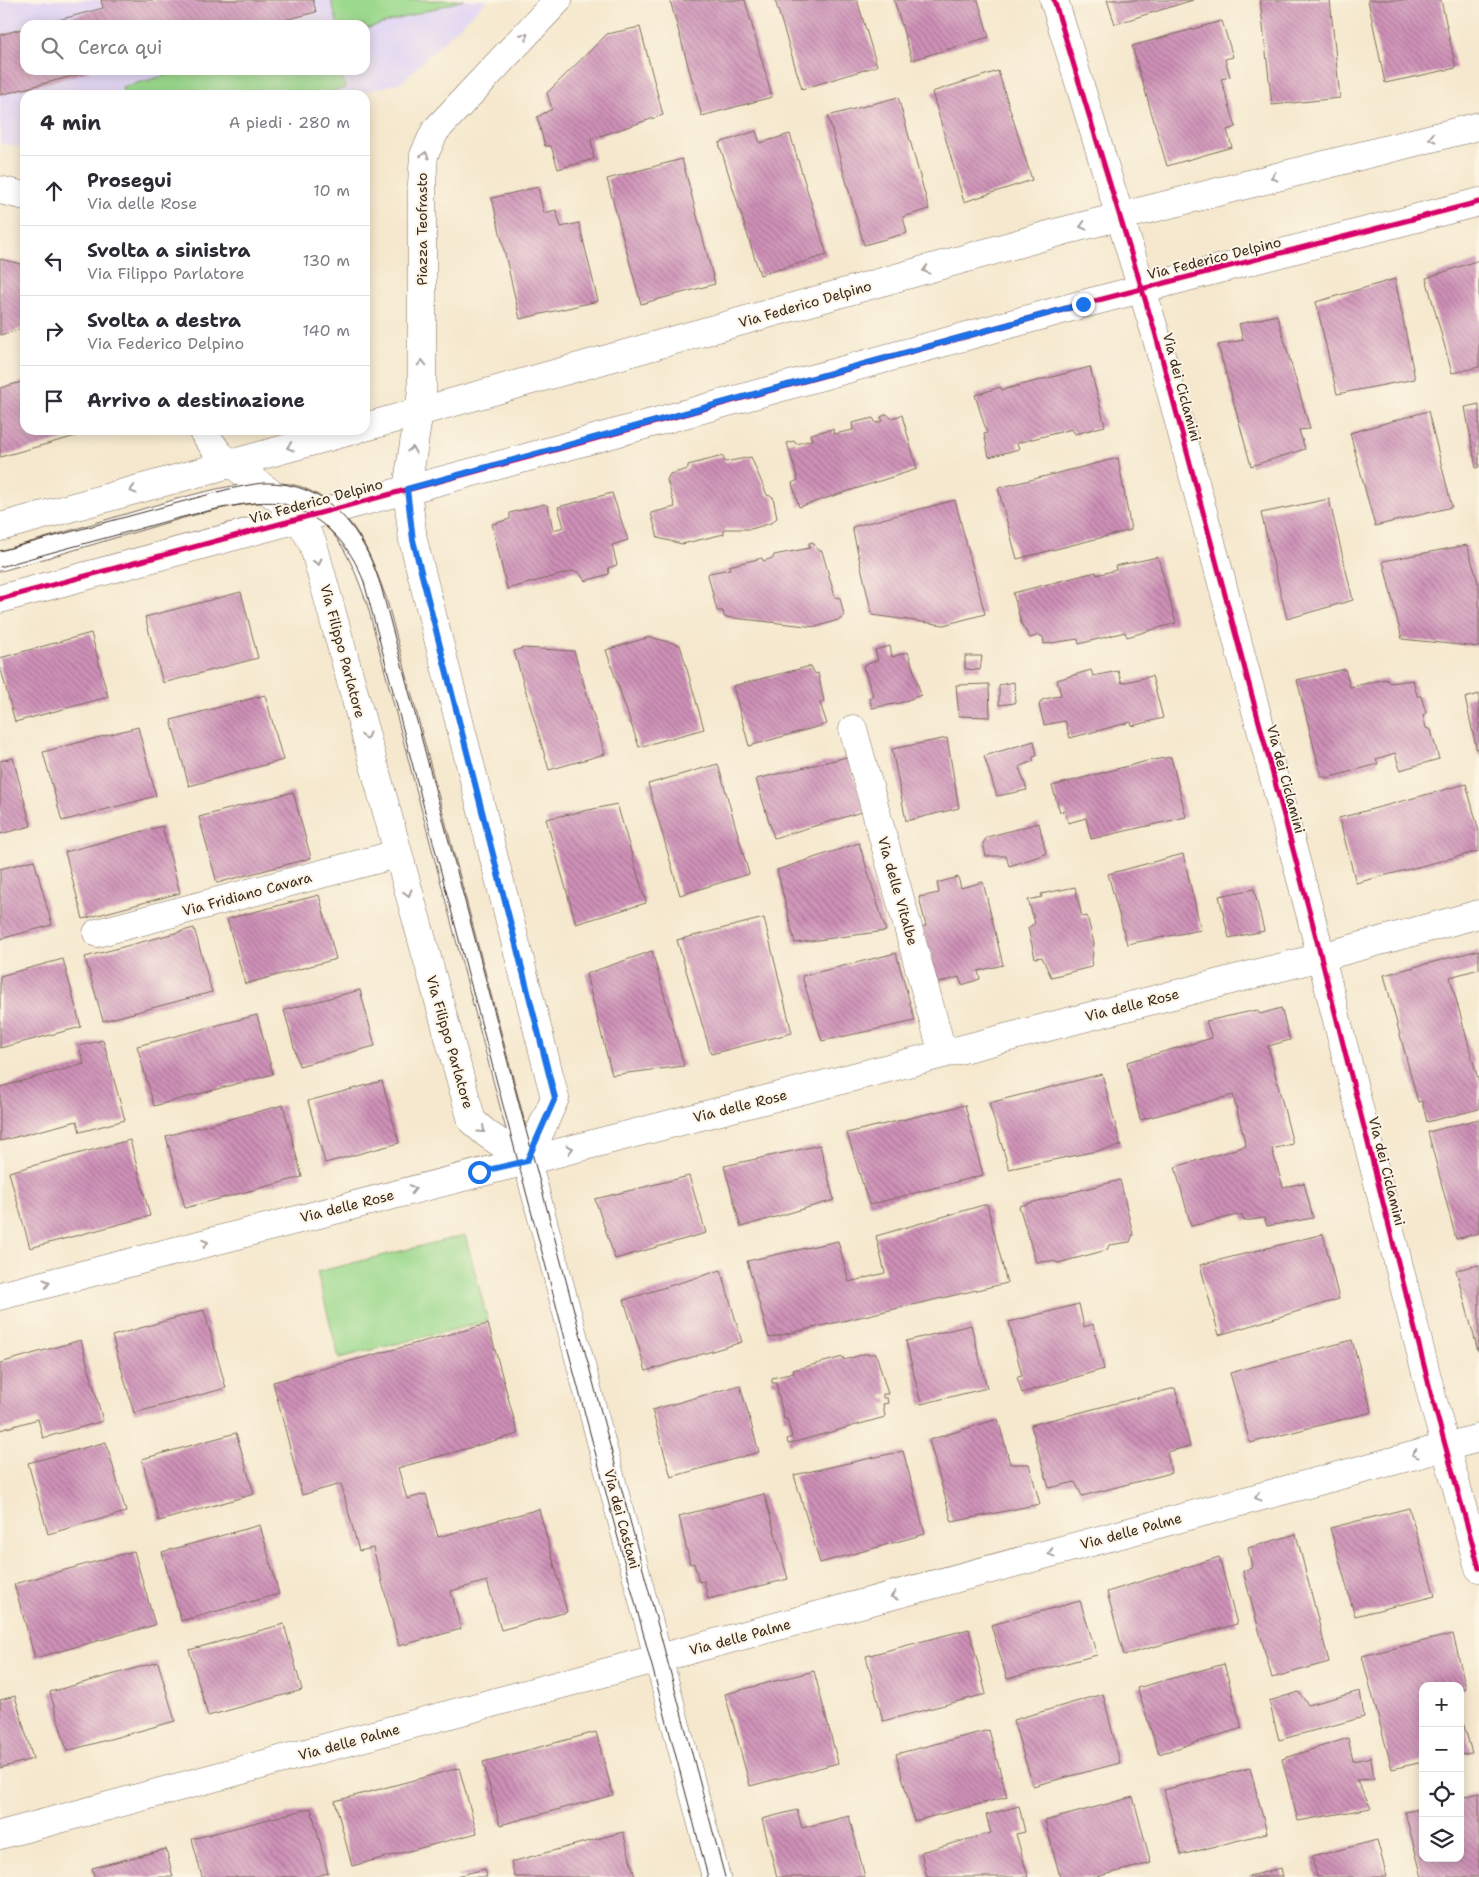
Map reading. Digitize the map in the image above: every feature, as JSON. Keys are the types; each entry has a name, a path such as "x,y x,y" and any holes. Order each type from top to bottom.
{"street":[{"name":"Piazza Teofrasto","path":"407,489 408,470 420,412 422,360 422,184 424,155 435,131 558,0"},
{"name":"Via dei Ciclamini","path":"1054,0 1143,288 1321,957 1445,1446 1479,1568"},
{"name":"Via Federico Delpino","path":"370,426 1122,216 1479,126"},
{"path":"0,190 20,195"},
{"name":"Via Federico Delpino","path":"0,598 1143,288 1479,202"},
{"path":"206,435 219,454 269,492 292,509 312,514"},
{"path":"0,527 336,435"},
{"path":"407,489 413,540 555,1098 527,1161"},
{"name":"Via Filippo Parlatore","path":"312,514 313,544 472,1121 487,1134 527,1161"},
{"name":"Via delle Vitalbe","path":"853,729 943,1054"},
{"name":"Via Fridiano Cavara","path":"97,933 397,854"},
{"name":"Via delle Rose","path":"0,1296 1321,957 1479,914"},
{"name":"Via dei Castani","path":"527,1161 716,1877"},
{"name":"Via delle Palme","path":"0,1835 659,1660 1479,1438"}],"lane":[{"name":"Via Federico Delpino","path":"0,561 203,503 269,492"},
{"path":"312,514 354,543 377,602 516,1128 527,1161"}],"shaded area":[{"path":"0,0 487,0 402,82 370,90 20,90 20,147 0,143"}],"green space":[{"path":"331,0 463,0 370,28 370,20 337,20"},
{"path":"167,75 341,75 345,88 338,90 123,90 122,87"},
{"path":"465,1235 488,1321 339,1358 317,1272"}],"building":[{"path":"101,0 313,0 316,12 285,20 59,20 103,8"},
{"path":"670,0 745,0 772,97 702,116"},
{"path":"775,0 857,0 877,66 802,89"},
{"path":"894,0 978,0 989,37 912,60"},
{"path":"1107,0 1193,0 1115,24"},
{"path":"1260,0 1330,0 1340,98 1272,105"},
{"path":"1368,0 1441,0 1456,68 1385,83"},
{"path":"1222,21 1233,57 1225,59 1230,77 1221,79 1236,127 1227,130 1232,147 1167,166 1132,46"},
{"path":"640,27 663,115 591,139 594,159 558,169 551,146 545,146 537,117 552,109 547,93 607,34"},
{"path":"20,29 20,75 77,75 0,95 0,35"},
{"path":"998,71 1032,180 964,202 932,92"},
{"path":"898,97 929,209 903,217 907,233 864,245 828,116"},
{"path":"756,131 760,143 790,134 827,255 760,275 719,143"},
{"path":"682,159 715,284 641,304 607,179"},
{"path":"538,187 544,213 556,210 561,227 579,223 598,301 520,319 492,198"},
{"path":"0,259 20,264 20,329 0,335"},
{"path":"1479,260 1479,367 1452,373 1426,278"},
{"path":"1395,279 1415,379 1337,394 1316,302"},
{"path":"1277,315 1310,429 1299,430 1305,449 1251,466 1218,345 1243,340 1239,324"},
{"path":"1090,367 1105,426 1075,434 1072,429 1017,443 1019,449 989,457 984,434 987,433 975,395 1001,387 1002,390"},
{"path":"20,382 20,435 80,435 0,457 0,388"},
{"path":"1479,404 1479,467 1476,468 1465,407"},
{"path":"1428,411 1452,507 1375,526 1350,433"},
{"path":"887,414 891,418 902,415 917,469 799,507 792,483 798,480 787,443 794,441 796,444 812,440 810,434 833,429 834,434 853,430 852,423 873,418 876,423 883,421 881,417"},
{"path":"723,456 725,462 751,457 767,495 773,497 777,518 771,523 751,529 724,529 724,534 682,544 658,538 651,513 675,507 667,480 670,474 688,469 688,465"},
{"path":"1118,458 1131,530 1017,559 998,488"},
{"path":"612,493 628,540 612,545 617,565 608,568 609,574 585,581 579,572 574,571 507,589 492,524 510,519 510,513 544,504 548,506 553,530 564,527 558,507"},
{"path":"1329,499 1353,600 1287,619 1261,513"},
{"path":"955,500 985,614 944,625 872,615 852,527"},
{"path":"813,542 817,549 822,551 835,597 840,598 844,615 841,619 816,627 724,617 723,611 717,611 709,573 730,569 729,566 762,558 763,561 773,558 774,555 810,548 809,543"},
{"path":"1467,545 1479,586 1479,647 1402,639 1383,561"},
{"path":"1158,557 1176,623 1127,637 1125,632 1079,644 1078,639 1044,644 1043,637 1039,635 1030,638 1021,623 1013,593 1096,572 1097,575 1116,570 1115,566"},
{"path":"241,592 258,658 163,683 145,617"},
{"path":"91,633 108,697 15,722 0,666 0,658"},
{"path":"650,637 680,645 704,729 639,747 606,650"},
{"path":"890,646 892,657 908,652 921,695 900,703 872,708 869,698 873,695 863,666 878,660 875,650"},
{"path":"523,648 574,651 605,754 549,770 514,651"},
{"path":"965,656 982,656 980,670 965,669"},
{"path":"811,666 815,674 818,673 824,701 820,703 827,724 749,746 733,686"},
{"path":"1345,669 1350,687 1386,679 1390,683 1413,680 1417,696 1421,696 1426,713 1423,715 1426,728 1431,730 1439,759 1400,770 1395,753 1376,759 1378,764 1327,778 1321,775 1297,680"},
{"path":"1091,670 1093,676 1118,671 1122,683 1152,676 1163,718 1132,726 1131,722 1070,738 1065,721 1044,725 1039,705 1042,700 1061,695 1057,680"},
{"path":"1014,682 1015,703 999,705 999,685"},
{"path":"989,684 990,717 959,716 956,685"},
{"path":"1479,694 1479,754 1478,755 1465,698"},
{"path":"265,695 283,760 189,786 171,720"},
{"path":"138,727 156,796 62,821 43,752"},
{"path":"947,738 959,808 906,821 892,749"},
{"path":"1034,741 1037,756 1033,757 1033,761 1019,767 1027,790 997,796 984,756"},
{"path":"847,757 865,811 774,838 756,779"},
{"path":"1171,757 1186,817 1091,839 1086,818 1068,823 1065,811 1060,812 1052,786 1147,761"},
{"path":"13,758 31,826 0,834 0,761"},
{"path":"718,764 749,874 680,895 648,784"},
{"path":"1466,784 1479,831 1479,851 1356,883 1339,818"},
{"path":"293,792 311,858 217,883 199,817"},
{"path":"617,804 646,903 576,924 546,819"},
{"path":"1039,823 1046,854 1009,866 1006,856 986,856 983,843 987,837"},
{"path":"162,826 180,893 83,919 65,852"},
{"path":"859,843 886,931 795,943 777,870"},
{"path":"1183,854 1201,930 1127,944 1108,874"},
{"path":"34,860 52,925 0,939 0,869"},
{"path":"958,877 961,888 983,882 1003,965 978,971 980,979 962,985 959,977 935,984 922,927 926,926 919,897 939,893 937,883"},
{"path":"1075,887 1082,917 1087,916 1094,943 1091,967 1051,977 1042,957 1035,958 1028,928 1035,923 1028,900 1042,897 1041,894"},
{"path":"1254,889 1264,931 1229,938 1219,896"},
{"path":"319,895 336,959 245,984 227,919"},
{"path":"764,918 792,1033 711,1054 677,940"},
{"path":"194,928 212,992 103,1021 85,957"},
{"path":"1479,950 1479,969 1450,977 1479,1083 1479,1109 1427,1122 1422,1101 1418,1102 1384,975"},
{"path":"652,951 684,1066 612,1075 586,974"},
{"path":"896,953 915,1021 822,1041 802,976"},
{"path":"63,959 81,1027 0,1048 0,976"},
{"path":"360,990 375,1046 299,1066 284,1010"},
{"path":"1281,1008 1290,1040 1268,1046 1293,1144 1272,1149 1283,1187 1304,1183 1313,1218 1267,1226 1264,1218 1244,1221 1242,1214 1191,1226 1175,1167 1246,1146 1233,1095 1140,1120 1127,1062 1212,1038 1206,1021 1257,1010 1260,1014"},
{"path":"257,1015 273,1074 154,1106 137,1046"},
{"path":"103,1040 125,1120 80,1132 77,1121 0,1141 0,1087 84,1064 79,1046"},
{"path":"1102,1074 1121,1146 1009,1169 989,1103"},
{"path":"382,1081 399,1143 325,1163 308,1101"},
{"path":"283,1105 302,1177 185,1208 166,1136"},
{"path":"965,1105 983,1175 869,1205 847,1133"},
{"path":"1479,1119 1479,1233 1456,1239 1428,1132"},
{"path":"130,1140 150,1216 30,1248 9,1172"},
{"path":"820,1145 834,1200 741,1227 724,1166"},
{"path":"689,1176 706,1233 615,1259 595,1199"},
{"path":"1120,1180 1133,1234 1130,1242 1109,1245 1107,1250 1058,1263 1053,1261 1036,1262 1019,1206"},
{"path":"987,1204 1007,1283 769,1338 747,1261 838,1241 849,1282 885,1273 876,1236"},
{"path":"1323,1234 1339,1299 1219,1335 1200,1265"},
{"path":"1479,1265 1479,1351 1478,1351 1456,1270"},
{"path":"721,1270 742,1342 646,1371 624,1300"},
{"path":"1079,1304 1084,1327 1093,1324 1104,1369 1022,1393 1017,1377 1022,1376 1009,1322"},
{"path":"204,1310 226,1388 134,1413 112,1336"},
{"path":"488,1324 518,1434 398,1468 407,1499 426,1494 438,1537 539,1509 567,1612 501,1630 487,1581 451,1591 461,1629 399,1646 373,1548 359,1551 341,1484 302,1495 273,1382"},
{"path":"971,1325 987,1388 921,1404 906,1341"},
{"path":"81,1340 103,1421 43,1438 38,1419 0,1430 0,1363"},
{"path":"1352,1340 1372,1412 1250,1443 1230,1373"},
{"path":"864,1354 876,1354 888,1394 883,1394 883,1398 887,1398 888,1403 883,1404 885,1417 788,1444 787,1439 792,1437 787,1419 784,1419 776,1383 772,1383 772,1378 794,1373 793,1370 843,1357 844,1360"},
{"path":"740,1385 759,1452 671,1477 652,1410"},
{"path":"1175,1388 1190,1446 1167,1452 1171,1473 1082,1496 1075,1482 1049,1488 1031,1425"},
{"path":"998,1419 1010,1464 1029,1464 1040,1504 952,1522 929,1440"},
{"path":"236,1433 254,1494 159,1521 142,1459"},
{"path":"106,1442 126,1512 48,1534 28,1463"},
{"path":"903,1451 925,1534 820,1563 794,1475"},
{"path":"764,1494 788,1579 708,1599 704,1581 699,1582 694,1563 690,1564 679,1516"},
{"path":"1409,1508 1435,1596 1355,1616 1330,1528"},
{"path":"260,1525 279,1594 181,1621 162,1552"},
{"path":"1296,1534 1329,1662 1272,1678 1243,1571 1252,1568 1248,1548"},
{"path":"134,1551 155,1625 35,1658 14,1584"},
{"path":"1219,1557 1237,1624 1124,1655 1107,1592"},
{"path":"1080,1601 1097,1655 1007,1679 991,1625"},
{"path":"284,1624 302,1690 208,1716 189,1650"},
{"path":"969,1629 986,1694 883,1721 866,1656"},
{"path":"1453,1634 1466,1688 1464,1689 1464,1682 1419,1682 1419,1763 1392,1769 1362,1656"},
{"path":"158,1662 175,1721 67,1751 50,1692"},
{"path":"1224,1664 1242,1728 1159,1754 1137,1688"},
{"path":"814,1671 838,1763 750,1786 725,1694"},
{"path":"1360,1691 1364,1717 1279,1740 1269,1701 1299,1692 1308,1705"},
{"path":"1103,1694 1120,1763 1033,1786 1013,1720"},
{"path":"15,1696 33,1759 0,1768 0,1700"},
{"path":"1464,1726 1472,1753 1464,1754"},
{"path":"989,1730 1007,1797 914,1821 896,1754"},
{"path":"596,1732 613,1795 500,1825 483,1762"},
{"path":"1348,1738 1353,1761 1371,1757 1374,1779 1356,1780 1371,1808 1298,1821 1282,1759"},
{"path":"459,1768 477,1833 352,1866 335,1801"},
{"path":"1250,1768 1267,1833 1181,1855 1164,1790"},
{"path":"1479,1793 1479,1877 1422,1877 1405,1812 1419,1809 1419,1862 1464,1862 1464,1797"},
{"path":"1133,1797 1151,1863 1096,1877 1060,1877 1045,1821"},
{"path":"1019,1806 1025,1832 1016,1834 1028,1877 927,1877 921,1852 991,1833 986,1815"},
{"path":"311,1808 328,1873 313,1877 202,1877 192,1839"},
{"path":"797,1810 802,1828 849,1816 865,1877 777,1877 762,1819"},
{"path":"623,1832 635,1877 515,1877 511,1862"},
{"path":"1377,1840 1387,1877 1317,1877 1312,1857"},
{"path":"166,1849 173,1877 94,1877 92,1868"},
{"path":"1281,1868 1283,1877 1249,1877 1249,1876"},
{"path":"485,1869 487,1877 457,1877 457,1876"}],"tram line":[{"path":"0,551 229,489 263,483 287,485 307,491 326,501 341,514 355,531 366,549 382,590 725,1877"},
{"path":"0,567 207,511 231,506 273,502 287,505 314,518 335,535 352,556 364,582 708,1877"}],"cycle path":[{"path":"1054,0 1155,332 1311,917 1433,1401 1479,1568"},
{"path":"0,599 525,458 1083,304 1479,202"}],"route":[{"path":"479,1172 527,1161 555,1098 413,540 408,515 407,489 1083,304"}]}
